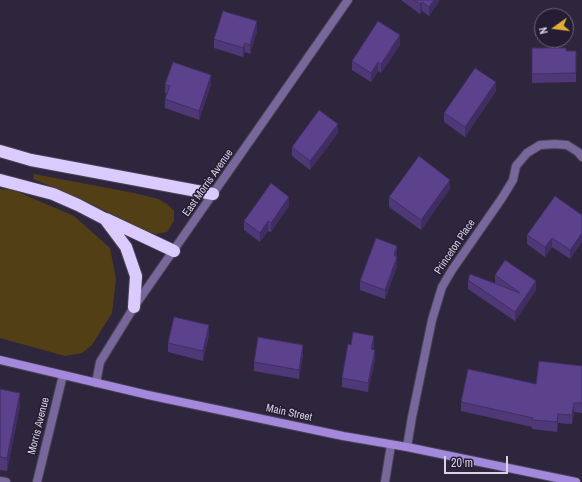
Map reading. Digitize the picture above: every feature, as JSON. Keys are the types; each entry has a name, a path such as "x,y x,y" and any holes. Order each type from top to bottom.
{"highway":[{"path":"0,151 31,160 213,194"},
{"path":"0,180 53,194 174,251"},
{"path":"105,219 126,246 136,276 134,307"}],"street":[{"name":"East Morris Avenue","path":"96,383 100,362 134,307 348,0"},
{"name":"Princeton Place","path":"407,448 432,320 442,287 452,270 502,198 513,180 516,166 527,153 540,145 555,144 567,145 578,152 582,157"},
{"name":"Main Street","path":"0,360 96,383 320,431 576,482"},
{"name":"Morris Avenue","path":"37,482 63,375"},
{"path":"385,482 391,445"},
{"path":"0,480 6,482"}],"shaded area":[{"path":"34,174 158,199 167,204 174,211 174,221 167,232 156,234 141,229 88,202 33,179"},
{"path":"0,189 13,190 74,216 110,248 116,279 112,313 92,345 82,353 65,356 0,338"}],"building":[{"path":"414,0 434,0 429,7 422,2 420,4"},
{"path":"223,11 257,21 250,45 245,43 243,48 214,39"},
{"path":"378,21 400,35 381,64 378,62 371,73 352,61"},
{"path":"532,48 566,48 566,51 576,51 576,73 532,74"},
{"path":"173,62 211,75 199,111 165,99 170,86 165,84"},
{"path":"475,68 496,82 465,127 444,113"},
{"path":"319,110 338,124 310,161 292,147"},
{"path":"419,156 450,180 421,220 389,197"},
{"path":"271,183 289,197 271,223 268,221 260,233 244,221"},
{"path":"555,196 582,215 582,233 570,250 552,238 545,247 527,235"},
{"path":"376,238 397,246 394,255 397,257 385,290 360,281"},
{"path":"505,260 536,281 515,312 468,280 470,274 520,293 495,275"},
{"path":"174,317 209,325 203,351 168,343"},
{"path":"353,332 374,336 371,349 375,350 368,383 342,378 348,344 351,345"},
{"path":"258,337 303,345 299,370 254,362"},
{"path":"539,361 582,366 582,403 574,403 572,415 558,414 557,422 532,420 533,418 461,402 468,369 536,384"},
{"path":"0,389 20,393 7,458 0,457"}]}
